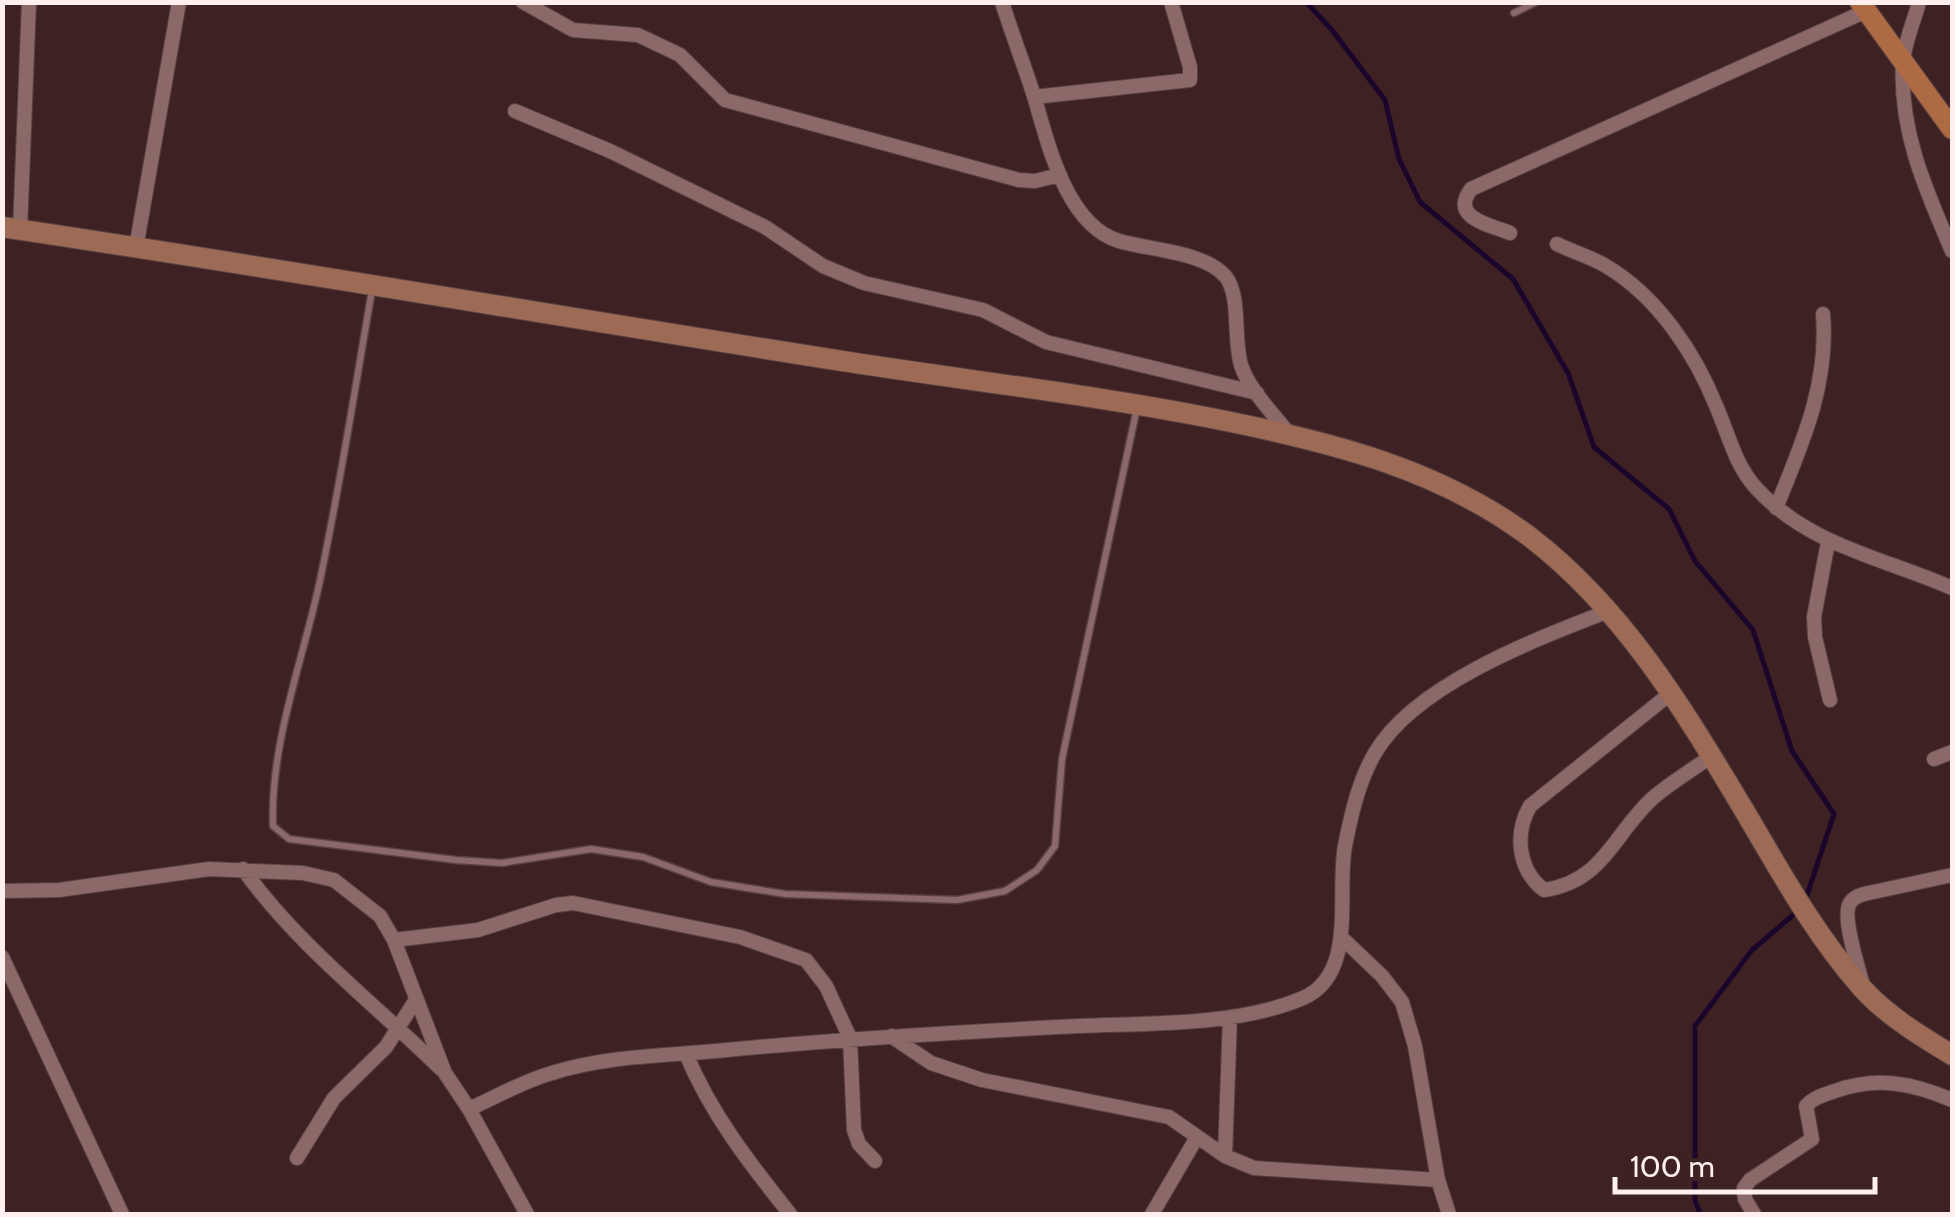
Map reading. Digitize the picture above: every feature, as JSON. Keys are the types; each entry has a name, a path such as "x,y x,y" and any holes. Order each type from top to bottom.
{"main road":[{"path":"1864,6 1952,129"}],"street":[{"path":"29,2 11,229 1137,404 1355,450 1447,486 1524,532 1576,574 1611,610 1712,756 1802,908 1865,992 1923,1038 1952,1055"},
{"path":"136,248 179,2"},
{"path":"523,2 573,30 619,31 652,42 680,56 725,100 1019,180 1036,181 1060,175"},
{"path":"1002,2 1049,150 1060,175 1097,232 1203,261 1224,276 1236,294 1234,320 1241,366 1289,434"},
{"path":"1034,97 1190,80 1172,2"},
{"path":"1920,2 1903,60 1905,124 1926,192 1952,251"},
{"path":"1510,232 1470,217 1463,200 1471,189 1864,6"},
{"path":"515,111 765,227 822,266 864,282 982,310 1046,342 1258,393"},
{"path":"1557,244 1606,266 1657,310 1687,347 1703,376 1739,465 1776,508 1828,542 1909,568 1952,588"},
{"path":"1776,508 1811,419 1819,387 1825,344 1823,314"},
{"path":"1828,542 1814,617 1830,700"},
{"path":"469,1109 550,1073 613,1058 850,1038 1230,1017 1306,997 1330,975 1341,936 1344,849 1360,789 1376,751 1406,717 1456,680 1535,640 1611,610"},
{"path":"1671,693 1530,806 1519,844 1532,880 1544,890 1567,887 1614,848 1655,796 1712,756"},
{"path":"1934,759 1952,752"},
{"path":"2,891 59,890 168,872 244,869 334,880 380,916 394,940 445,1073 527,1214"},
{"path":"244,869 265,900 307,946 445,1073"},
{"path":"1865,992 1847,918 1848,906 1864,894 1952,874"},
{"path":"394,940 478,930 556,905 572,904 740,937 806,960 826,986 850,1038 854,1130 875,1161"},
{"path":"1341,936 1402,1002 1415,1046 1438,1180 1449,1214"},
{"path":"2,957 122,1214"},
{"path":"297,1158 334,1098 370,1066 415,1000"},
{"path":"1225,1156 1230,1017"},
{"path":"892,1036 931,1063 1046,1094 1126,1106 1168,1117 1225,1156 1254,1168 1438,1180"},
{"path":"686,1054 701,1090 730,1135 790,1214"},
{"path":"1754,1214 1745,1199 1744,1188 1812,1139 1806,1106 1812,1099 1882,1080 1918,1086 1952,1100"},
{"path":"1152,1214 1197,1137"}],"lane":[{"path":"1514,12 1536,2"},
{"path":"374,284 319,584 272,798 273,826 289,839 367,851 502,862 591,849 643,857 711,882 785,894 957,900 1005,891 1037,870 1055,846 1062,759 1137,404"}],"waterway":[{"path":"1306,2 1385,100 1399,159 1420,202 1513,279 1568,373 1594,447 1669,509 1695,561 1753,630 1792,751 1834,814 1805,901"},
{"path":"1700,1214 1695,1200 1695,1026 1752,950 1799,910"}]}
